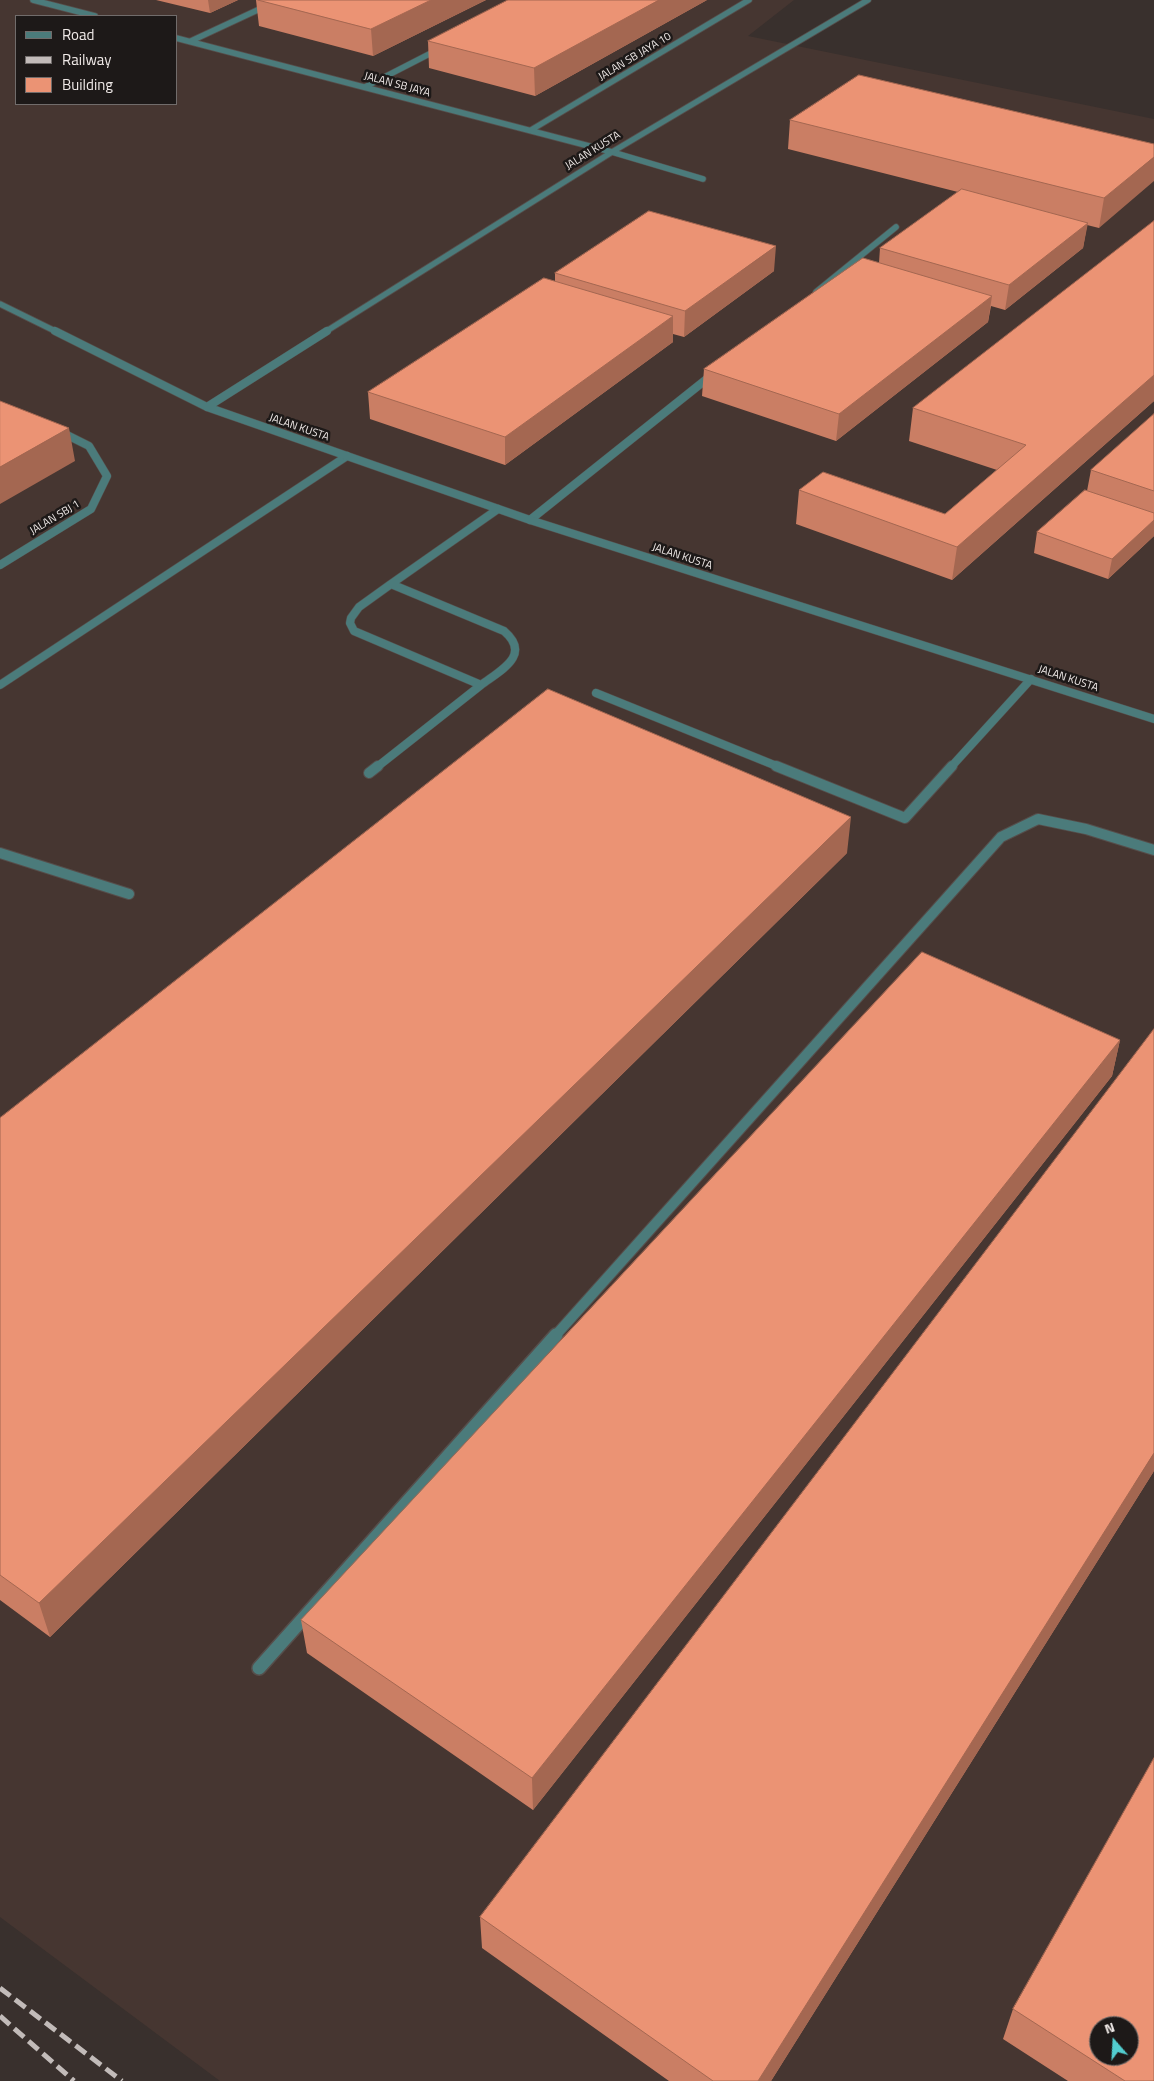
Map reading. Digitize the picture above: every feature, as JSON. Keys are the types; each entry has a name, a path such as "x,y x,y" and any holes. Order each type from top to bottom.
{"street":[{"path":"33,0 91,15"},
{"path":"191,41 279,0"},
{"name":"JALAN SB JAYA 10","path":"531,130 749,0"},
{"name":"JALAN KUSTA","path":"207,407 612,152 868,0"},
{"name":"JALAN SB JAYA","path":"178,38 531,130 703,179"},
{"path":"365,87 441,48"},
{"path":"811,296 896,228"},
{"name":"JALAN KUSTA","path":"0,304 207,407 530,520 1154,719"},
{"path":"530,520 717,371"},
{"name":"JALAN SBJ 1","path":"0,564 91,509 107,476 89,446 54,428"},
{"path":"0,685 347,456"},
{"path":"481,685 354,631 350,623 352,616 358,608 498,509"},
{"path":"370,773 511,660 517,653 518,645 513,637 504,631 391,584"},
{"path":"596,693 905,818 1031,679"},
{"path":"259,1668 1002,836 1038,819 1086,829 1154,850"},
{"path":"0,853 128,894"}],"shaded area":[{"path":"0,0 794,0 748,36 1154,119 1154,2081 220,2081 0,1917"}],"building":[{"path":"258,0 431,0 371,29"},
{"path":"508,0 659,0 534,68 428,41"},
{"path":"859,75 1154,144 1154,157 1104,198 790,120"},
{"path":"962,189 1088,223 1009,285 880,248"},
{"path":"649,211 776,246 685,311 555,273"},
{"path":"1154,221 1154,375 957,547 799,490 823,472 945,514 1026,445 913,408"},
{"path":"863,258 992,296 839,414 704,369"},
{"path":"544,278 673,316 505,437 368,392"},
{"path":"0,401 69,428 0,467"},
{"path":"1154,414 1154,491 1091,470"},
{"path":"1085,490 1154,513 1154,520 1112,559 1037,532"},
{"path":"548,689 851,817 39,1603 0,1575 0,1118"},
{"path":"922,952 1120,1040 532,1778 301,1620"},
{"path":"1154,1029 1154,1453 758,2081 713,2081 480,1917"},
{"path":"1154,1758 1154,2081 1125,2081 1102,2066 1139,2066 1139,2016 1089,2016 1089,2058 1013,2009"}],"railway":[{"path":"0,1988 122,2081"},
{"path":"0,2016 74,2081"}]}
